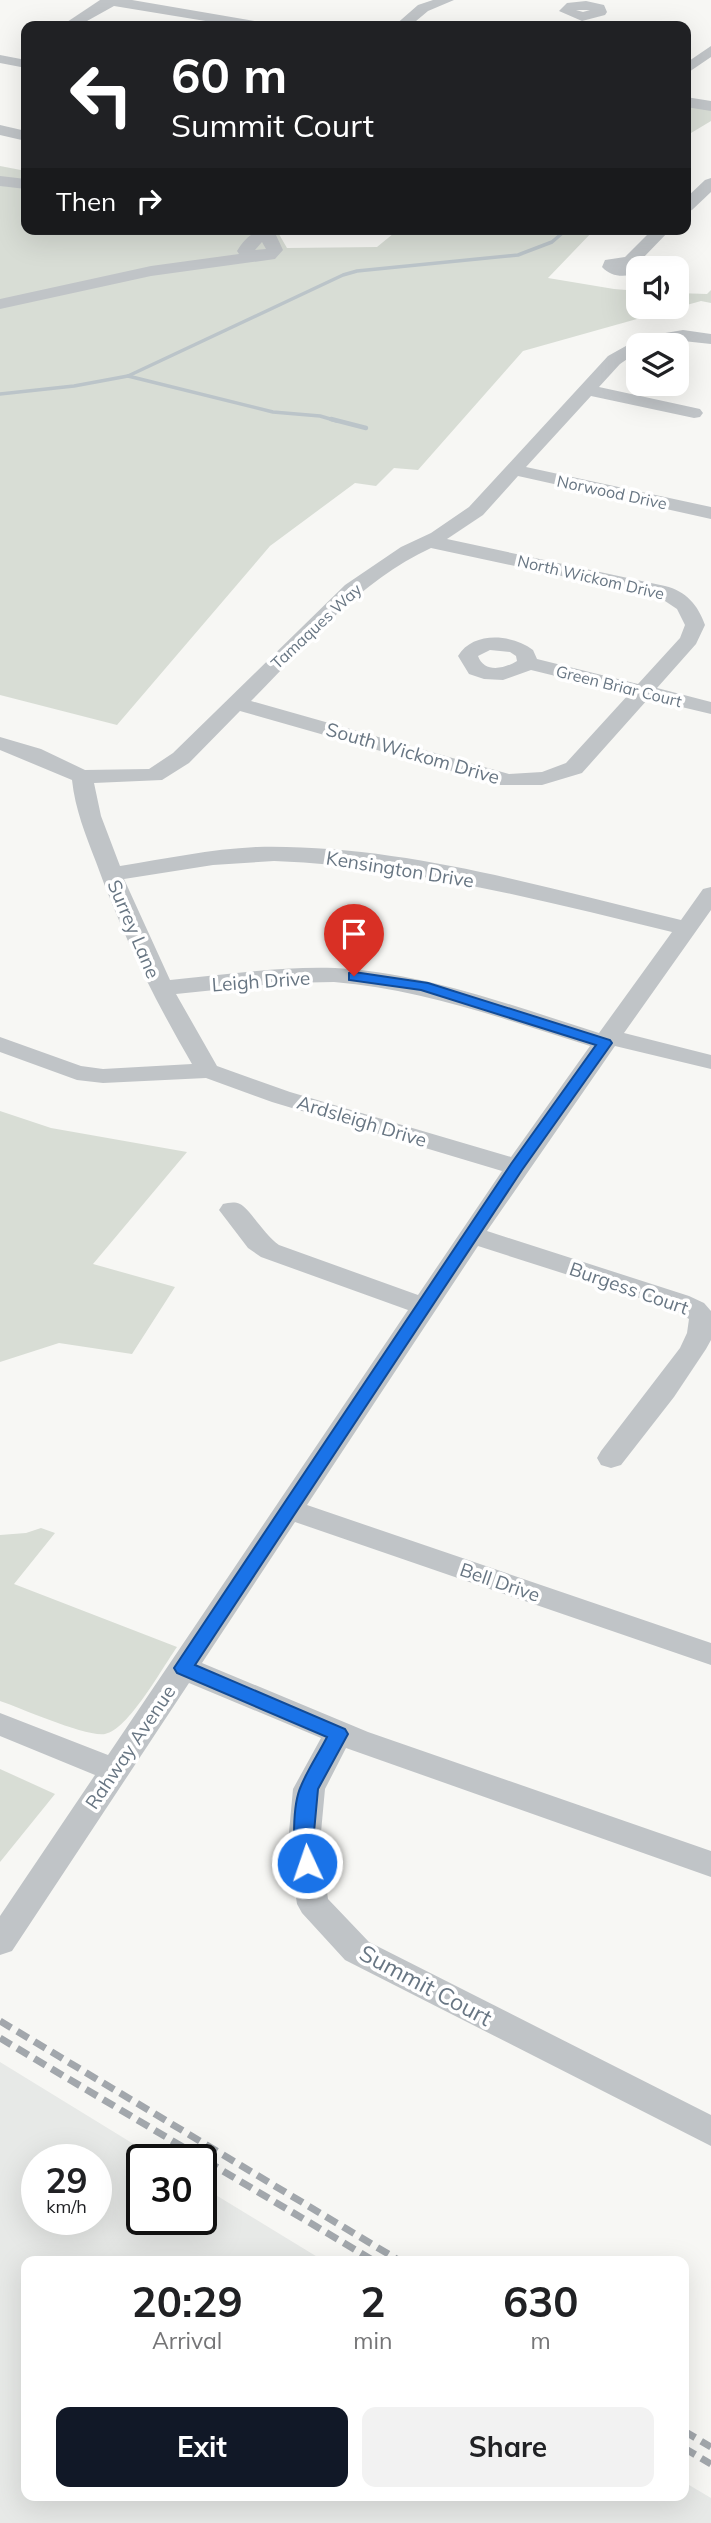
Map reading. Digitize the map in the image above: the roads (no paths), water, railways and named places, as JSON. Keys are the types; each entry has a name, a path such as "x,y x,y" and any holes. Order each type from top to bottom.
{"street":[{"path":"76,21 110,0 231,21"},
{"path":"407,21 423,8 447,0"},
{"path":"691,66 711,50"},
{"path":"691,103 711,106"},
{"path":"0,130 21,135"},
{"path":"0,181 21,183"},
{"path":"691,202 711,183"},
{"path":"0,304 151,271 255,256 245,251 261,235"},
{"path":"635,256 657,235"},
{"name":"Tamaques Way","path":"0,743 33,754 82,777 153,775 181,758 352,589 408,551 476,511 614,360 635,343 678,335 711,339"},
{"path":"587,390 694,413"},
{"name":"Norwood Drive","path":"514,471 711,513"},
{"name":"North Wickom Drive","path":"428,541 665,592 683,601 691,611 695,625 689,640 643,692"},
{"name":"Green Briar Court","path":"527,663 711,708"},
{"name":"South Wickom Drive","path":"235,703 508,780 535,781 556,777 574,768 643,692"},
{"name":"Surrey Lane","path":"82,777 83,795 111,874 160,988 208,1071"},
{"name":"Kensington Drive","path":"111,874 214,858 272,853 346,857 442,873 686,928"},
{"name":"Rahway Avenue","path":"0,1941 517,1167 711,894"},
{"name":"Leigh Drive","path":"160,988 278,977 354,976 423,986 607,1040 711,1062"},
{"path":"0,1044 77,1073 103,1076 208,1071"},
{"name":"Ardsleigh Drive","path":"208,1071 281,1097 517,1167"},
{"path":"232,1210 257,1242 270,1251 424,1306"},
{"name":"Burgess Court","path":"471,1235 680,1301 699,1314 704,1322 702,1332 684,1364 611,1458"},
{"name":"Bell Drive","path":"289,1509 711,1654"},
{"path":"183,1668 338,1734 711,1864"},
{"path":"0,1724 115,1770"},
{"name":"Summit Court","path":"338,1734 309,1789 303,1843 313,1904 357,1951 711,2131"}],"waterway":[{"path":"128,376 343,275 357,271 518,255 552,242 560,235"},
{"path":"0,394 74,386 128,376"},
{"path":"128,376 273,412 320,416 337,421"},
{"path":"331,419 366,428"}],"railway":[{"path":"0,2021 392,2256"},
{"path":"0,2038 366,2256"},
{"path":"689,2434 711,2447"},
{"path":"689,2451 711,2464"}]}
